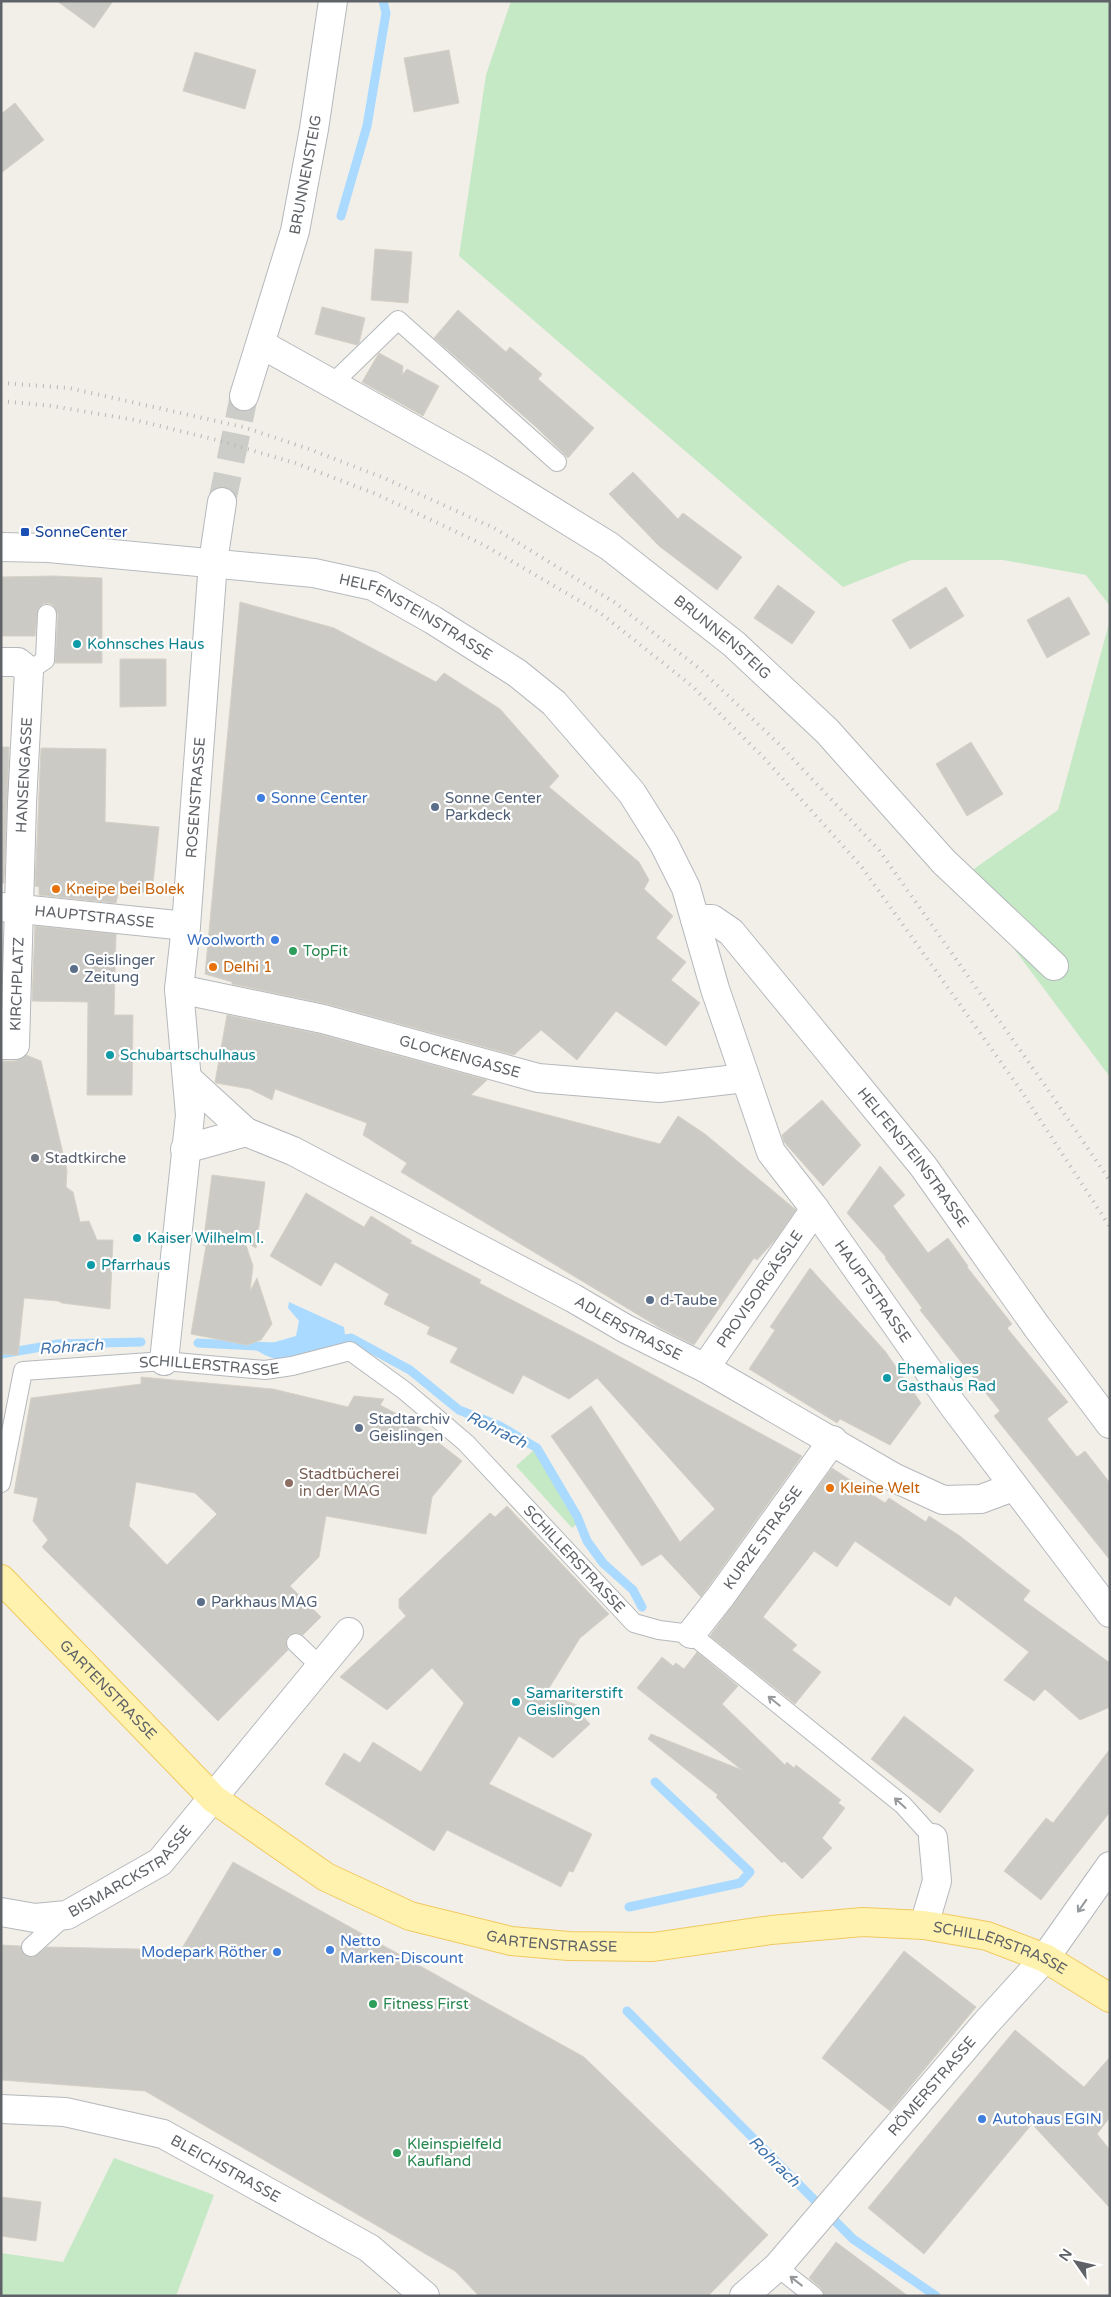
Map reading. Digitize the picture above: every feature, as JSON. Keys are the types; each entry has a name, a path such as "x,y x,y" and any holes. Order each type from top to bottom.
{"main road":[{"name":"GARTENSTRASSE","path":"1,1579 214,1799 326,1877 410,1916 511,1941 569,1946 653,1947 770,1930 863,1922 924,1925"},
{"name":"SCHILLERSTRASSE","path":"924,1925 987,1936 1045,1958 1110,1998"}],"street":[{"name":"BRUNNENSTEIG","path":"244,396 295,231 314,129 333,1"},
{"name":"BRUNNENSTEIG","path":"261,344 476,464 609,546 734,644 827,731 944,862 1054,966"},
{"path":"213,562 222,502"},
{"name":"HELFENSTEINSTRASSE","path":"1,547 50,548 213,562 314,573 373,586 433,620 517,673 554,703 632,793 669,852 686,888 715,989 745,1078"},
{"name":"ROSENSTRASSE","path":"164,1361 190,1114 179,989 186,926 213,562"},
{"path":"1,662 18,662 29,671"},
{"name":"HANSENGASSE","path":"10,908 22,803 29,671"},
{"name":"HAUPTSTRASSE","path":"10,908 186,926"},
{"name":"KIRCHPLATZ","path":"1,1045 15,1046 16,1004 10,908"},
{"name":"HELFENSTEINSTRASSE","path":"695,919 712,919 731,932 756,962 923,1166 1037,1327 1110,1424"},
{"name":"GLOCKENGASSE","path":"179,989 323,1020 538,1078 659,1088 745,1078"},
{"name":"ADLERSTRASSE","path":"187,1078 246,1132 310,1160 573,1298 626,1329 705,1368 833,1440 895,1478 943,1500 981,1499 1013,1487"},
{"name":"HAUPTSTRASSE","path":"745,1078 771,1152 815,1209 952,1404 1013,1487 1110,1613"},
{"path":"185,1150 246,1132"},
{"name":"PROVISORGÄSSLE","path":"705,1368 815,1209"},
{"name":"KURZE STRASSE","path":"691,1634 721,1596 833,1440"},
{"path":"214,1799 349,1632"},
{"name":"BISMARCKSTRASSE","path":"1,1912 35,1918 67,1915 160,1862 214,1799"},
{"name":"SCHILLERSTRASSE","path":"924,1925 937,1881 933,1838"},
{"name":"RÖMERSTRASSE","path":"744,2296 777,2267 986,2023 1045,1958 1110,1866"},
{"name":"BLEICHSTRASSE","path":"1,2109 65,2112 163,2134 369,2248 425,2296"}],"lane":[{"path":"332,384 398,320 557,462"},
{"path":"29,671 45,660 47,614"},
{"name":"SCHILLERSTRASSE","path":"1,1483 22,1371 164,1361 265,1370 292,1366 350,1351 413,1398 466,1443 634,1623 659,1630 691,1634 903,1805 933,1838"},
{"path":"296,1643 321,1667"},
{"path":"31,1947 67,1915"},
{"path":"777,2267 814,2296"}],"green space":[{"path":"511,1 1110,1 1110,606 1086,575 1003,560 911,560 843,587 459,256 486,75"},
{"path":"1110,620 1110,1077 961,878 1058,810"},
{"path":"534,1450 578,1523 572,1528 516,1466"},
{"path":"114,2158 214,2195 176,2296 1,2296 1,2253 63,2262"}],"water":[{"path":"289,1302 344,1327 346,1343 324,1354 302,1361 279,1360 256,1350 268,1344 296,1336 299,1321 288,1308"}],"building":[{"path":"57,1 113,1 94,28"},
{"path":"449,50 459,103 414,112 404,58"},
{"path":"195,52 256,70 245,109 183,91"},
{"path":"15,103 44,140 1,173 1,114"},
{"path":"375,249 412,252 408,303 371,300"},
{"path":"322,307 365,318 357,345 315,334"},
{"path":"458,310 506,352 510,347 542,374 538,379 594,428 568,458 536,427 434,338"},
{"path":"379,353 403,366 402,375 407,369 439,386 423,416 362,382"},
{"path":"633,472 678,519 683,513 742,557 717,590 659,546 609,494"},
{"path":"53,576 102,578 102,663 55,663 58,614 53,605 48,603 43,604 38,609 35,636 1,636 1,577"},
{"path":"778,585 815,612 792,644 754,618"},
{"path":"946,587 964,616 910,649 892,620"},
{"path":"1069,597 1090,634 1047,658 1027,620"},
{"path":"240,602 334,628 436,682 444,673 500,709 559,776 549,787 639,862 649,880 644,889 673,916 656,938 686,962 671,980 700,1003 666,1046 616,1011 577,1060 541,1030 514,1055 327,1004 232,984 232,982 205,974"},
{"path":"120,659 166,659 166,706 120,707"},
{"path":"971,742 1003,794 967,816 936,764"},
{"path":"1,747 9,747 4,883 1,883"},
{"path":"41,748 106,749 105,822 159,827 152,893 119,890 116,903 39,895 39,887 35,886"},
{"path":"35,926 116,934 114,1015 133,1015 132,1095 87,1095 88,1002 32,1001"},
{"path":"227,1015 319,1034 487,1080 471,1095 660,1144 678,1116 705,1134 796,1210 775,1240 757,1260 754,1258 694,1345 660,1328 401,1172 407,1163 363,1135 367,1123 275,1089 272,1100 250,1089 216,1083"},
{"name":"Stadtkirche","path":"26,1055 41,1061 67,1170 66,1187 73,1192 80,1222 89,1221 97,1240 113,1240 110,1309 24,1298 18,1355 1,1354 1,1061 15,1061"},
{"path":"822,1100 861,1145 823,1186 784,1142 782,1135"},
{"path":"880,1166 905,1195 893,1206 928,1253 948,1238 967,1267 1012,1324 1007,1328 1068,1402 1047,1419 1077,1457 1085,1451 1110,1483 1110,1560 994,1416 1000,1411 920,1310 922,1308 886,1257 847,1213"},
{"path":"212,1175 265,1182 256,1248 245,1242 253,1266 250,1291 257,1278 272,1324 261,1340 247,1345 191,1334 206,1246 203,1245"},
{"path":"306,1193 364,1227 371,1216 412,1241 410,1243 481,1280 479,1283 593,1342 802,1456 701,1597 661,1554 642,1566 551,1436 591,1406 680,1542 715,1509 597,1378 569,1399 523,1375 513,1394 450,1362 458,1348 427,1334 430,1327 384,1304 389,1294 335,1262 321,1286 270,1256"},
{"path":"810,1268 885,1351 921,1403 890,1445 840,1419 837,1423 749,1369 775,1330 770,1327"},
{"name":"Stadtbücherei in der MAG","path":"141,1377 273,1389 348,1407 354,1396 384,1399 380,1405 412,1422 462,1461 432,1497 426,1534 326,1516 319,1557 290,1586 321,1617 303,1635 298,1633 289,1635 286,1641 288,1650 218,1721 42,1547 48,1540 33,1521 38,1498 14,1493 31,1398 141,1384","holes":["136,1482 195,1493 217,1514 167,1565 129,1526"]},
{"path":"832,1468 885,1503 889,1498 926,1522 929,1516 960,1536 1030,1591 1023,1600 1110,1663 1110,1707 1080,1720 1045,1689 1034,1701 1004,1680 1029,1652 955,1596 950,1606 855,1541 837,1567 814,1551 763,1617 797,1645 792,1650 821,1672 795,1704 710,1636"},
{"name":"Samariterstift Geislingen","path":"507,1506 609,1614 580,1638 546,1693 582,1707 579,1712 590,1724 553,1758 519,1736 489,1784 592,1834 573,1872 569,1871 561,1887 447,1830 434,1851 325,1784 344,1753 360,1763 373,1742 421,1772 464,1703 432,1668 387,1710 340,1677 406,1616 399,1608 399,1599 490,1513 495,1517"},
{"path":"697,1652 738,1686 722,1704 785,1765 787,1762 794,1768 796,1765 841,1800 838,1803 845,1808 822,1838 832,1848 802,1879 784,1861 782,1863 716,1797 718,1795 648,1739 651,1734 742,1770 637,1688 662,1657 673,1666 676,1663 684,1669"},
{"path":"904,1716 974,1770 940,1813 871,1759"},
{"path":"1110,1749 1110,1812 1041,1900 1004,1871 1046,1818 1053,1823"},
{"path":"233,1862 584,2057 768,2235 708,2296 479,2296 455,2271 145,2091 1,2080 1,1945 21,1946 24,1954 33,1957 47,1947 181,1950"},
{"path":"904,1951 976,2007 890,2111 822,2058"},
{"path":"1015,2030 1084,2087 1110,2057 1110,2117 1097,2134 1110,2150 1110,2208 1032,2124 924,2254 868,2208"},
{"path":"1,2197 41,2202 36,2241 1,2236"},
{"path":"836,2242 908,2296 824,2296 821,2288 809,2278"}],"waterway":[{"path":"341,216 367,126 386,13 383,1"},
{"name":"Rohrach","path":"334,1341 351,1338 410,1370 459,1410 500,1426 537,1448 577,1516 587,1541 603,1563 633,1590 642,1607"},
{"name":"Rohrach","path":"1,1354 58,1344 141,1342"},
{"name":"Rohrach","path":"198,1343 274,1347"},
{"name":"Rohrach","path":"629,1907 740,1883 750,1872 655,1782"},
{"name":"Rohrach","path":"627,2011 853,2239 936,2296"}],"tunnel":[{"path":"222,502 244,396"}],"railway":[{"path":"1,383 69,388 243,427 309,449 384,478 494,528 614,602 700,669 780,745 879,850 1110,1181"},
{"path":"1,401 52,406 135,420 217,440 295,463 376,494 482,544 599,612 692,686 764,758 861,866 1020,1089 1110,1227"}],"place":[{"name":"SonneCenter","path":"25,532"},
{"name":"Kohnsches Haus","path":"77,644"},
{"name":"Sonne Center","path":"261,798"},
{"name":"Sonne Center Parkdeck","path":"435,807"},
{"name":"Kneipe bei Bolek","path":"56,889"},
{"name":"Woolworth","path":"275,940"},
{"name":"TopFit","path":"293,951"},
{"name":"Delhi 1","path":"213,967"},
{"name":"Geislinger Zeitung","path":"74,969"},
{"name":"Schubartschulhaus","path":"110,1055"},
{"name":"Stadtkirche","path":"35,1158"},
{"name":"Kaiser Wilhelm I.","path":"137,1238"},
{"name":"Pfarrhaus","path":"91,1265"},
{"name":"d-Taube","path":"650,1300"},
{"name":"Ehemaliges Gasthaus Rad","path":"887,1378"},
{"name":"Stadtarchiv Geislingen","path":"359,1428"},
{"name":"Stadtbücherei in der MAG","path":"289,1483"},
{"name":"Kleine Welt","path":"830,1488"},
{"name":"Parkhaus MAG","path":"201,1602"},
{"name":"Samariterstift Geislingen","path":"516,1702"},
{"name":"Netto Marken-Discount","path":"330,1950"},
{"name":"Modepark Röther","path":"277,1952"},
{"name":"Fitness First","path":"373,2004"},
{"name":"Autohaus EGIN","path":"982,2119"},
{"name":"Kleinspielfeld Kaufland","path":"397,2153"}]}
